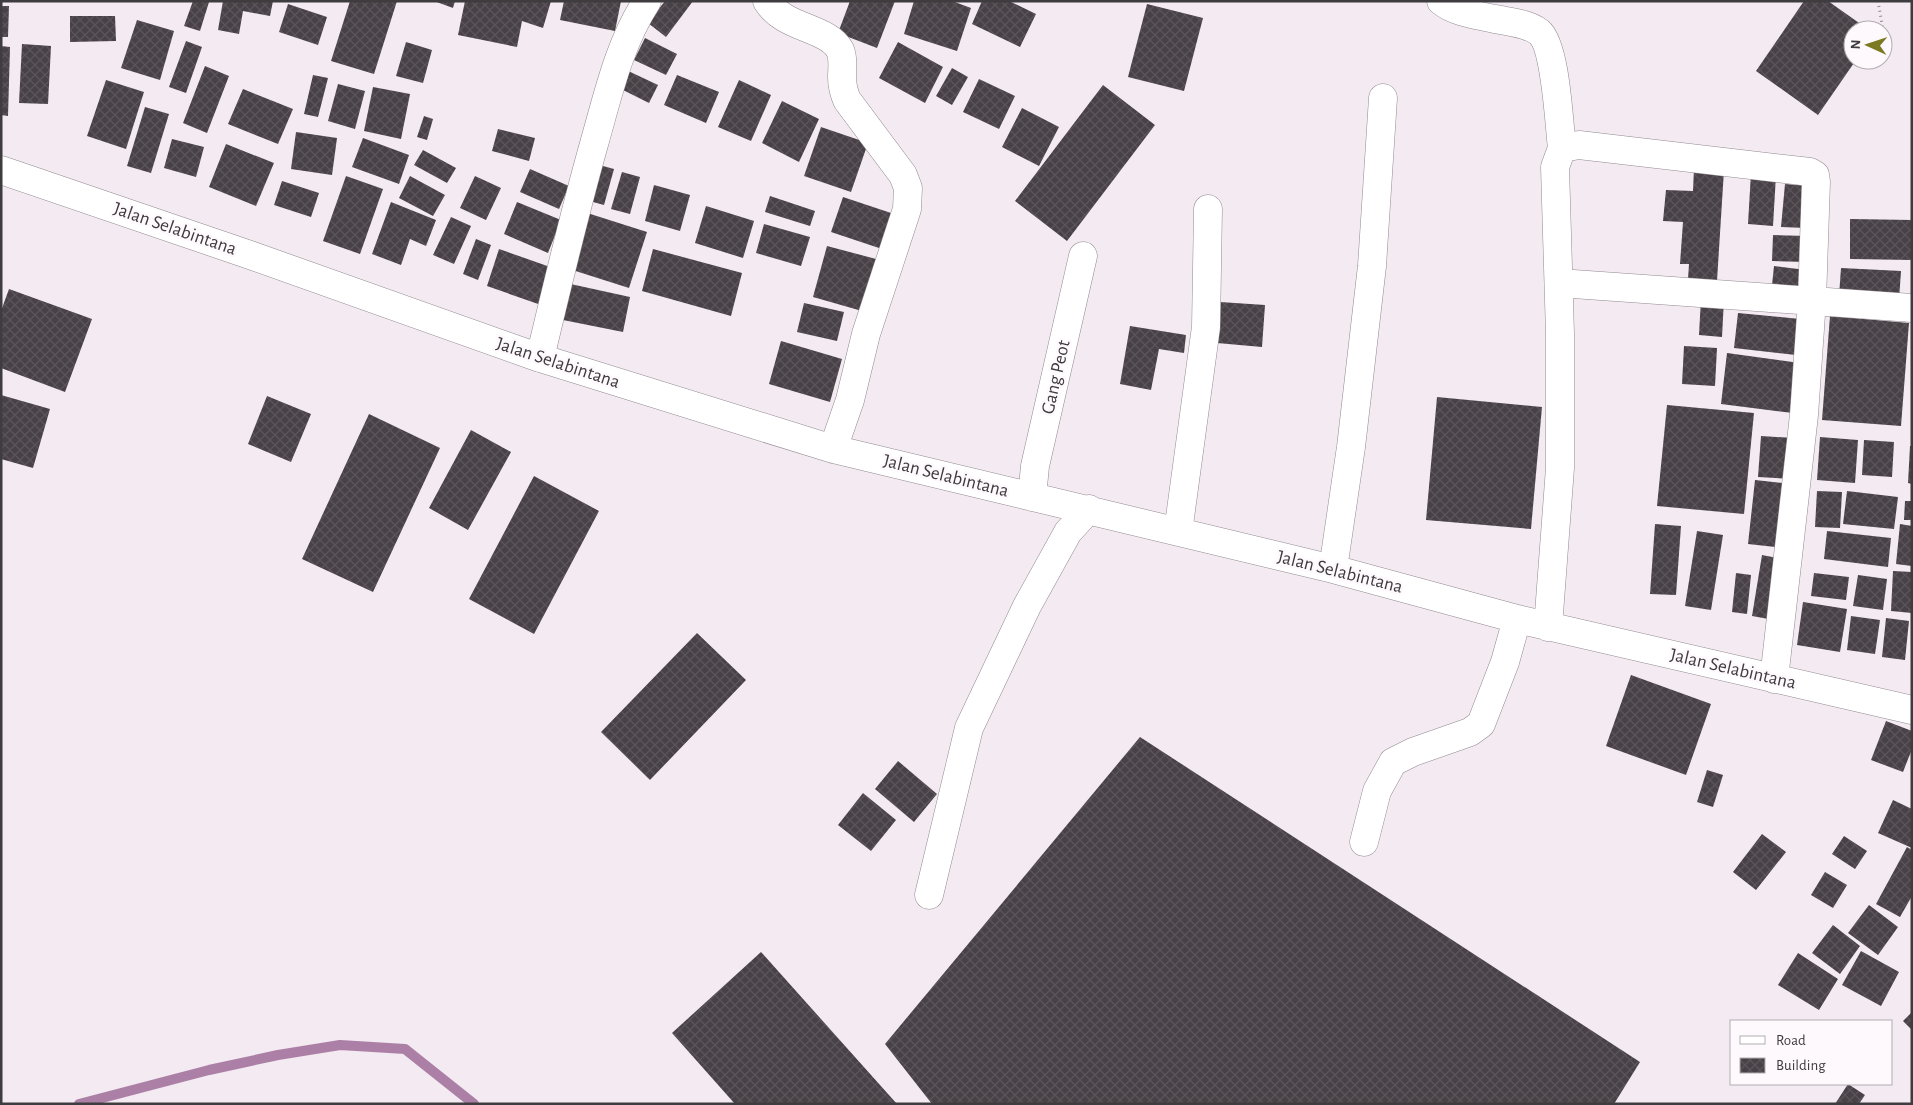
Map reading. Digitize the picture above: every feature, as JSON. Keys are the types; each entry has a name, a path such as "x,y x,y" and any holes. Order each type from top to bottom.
{"street":[{"path":"540,358 569,234 612,81 636,18 647,1"},
{"path":"767,1 773,10 784,19 837,44 842,57 842,87 847,100 904,175 908,188 907,209 866,334 850,400 833,449"},
{"path":"1441,1 1464,12 1528,26 1541,33 1553,63 1562,148 1555,167 1559,283 1560,468 1548,627"},
{"path":"1333,570 1351,447 1372,266 1384,98"},
{"path":"1562,148 1579,144 1812,173 1816,182 1812,300 1804,415 1774,679"},
{"name":"Jalan Selabintana","path":"1,170 250,255 540,358 833,449 1089,509 1333,570 1548,627 1912,710"},
{"path":"1178,532 1206,327 1208,209"},
{"name":"Gang Peot","path":"1032,497 1035,466 1083,256"},
{"path":"1559,283 1912,308"},
{"path":"928,895 969,728 1027,606 1068,532 1089,509"},
{"path":"1364,842 1377,791 1393,762 1412,752 1470,732 1481,724 1505,662 1517,619"}],"path":[{"path":"1878,1 1881,20"}],"building":[{"path":"193,1 209,2 200,31 184,26"},
{"path":"223,1 273,1 270,16 243,11 239,34 218,30"},
{"path":"350,1 397,1 374,74 331,61"},
{"path":"434,1 455,1 453,8"},
{"path":"465,1 551,1 543,28 522,21 517,47 458,35"},
{"path":"564,1 621,1 615,31 560,20"},
{"path":"665,1 693,1 666,37 648,23"},
{"path":"850,1 895,1 877,48 838,33"},
{"path":"914,1 952,1 971,8 957,51 904,34"},
{"path":"982,1 1009,1 1036,14 1020,47 972,24"},
{"path":"1804,1 1828,1 1855,20 1843,20 1843,70 1849,70 1818,115 1756,71"},
{"path":"288,4 327,17 318,45 279,32"},
{"path":"1147,4 1203,18 1184,91 1128,77"},
{"path":"1,6 9,6 8,37 1,37"},
{"path":"70,16 115,16 116,41 70,42"},
{"path":"137,20 174,31 160,80 121,68"},
{"path":"645,38 677,54 666,75 634,60"},
{"path":"186,41 202,47 186,93 169,87"},
{"path":"406,42 432,50 423,83 396,76"},
{"path":"898,42 943,67 925,103 879,78"},
{"path":"22,44 51,46 48,104 19,103"},
{"path":"1,46 10,47 8,116 1,115"},
{"path":"205,66 229,76 207,133 183,123"},
{"path":"952,68 968,77 952,105 936,96"},
{"path":"624,69 658,85 649,103 615,86"},
{"path":"313,75 328,78 318,117 304,114"},
{"path":"677,75 719,92 706,123 664,105"},
{"path":"979,79 1015,96 999,129 963,112"},
{"path":"106,80 144,92 126,149 87,136"},
{"path":"739,80 771,95 751,141 718,127"},
{"path":"338,84 365,91 355,129 328,121"},
{"path":"1103,85 1155,125 1067,241 1015,201"},
{"path":"373,87 410,94 401,139 364,131"},
{"path":"243,89 293,109 278,144 228,124"},
{"path":"782,101 819,119 799,162 762,143"},
{"path":"145,107 169,114 151,173 127,166"},
{"path":"1022,108 1059,127 1039,166 1002,147"},
{"path":"424,116 433,119 427,140 417,137"},
{"path":"821,127 868,143 851,192 804,176"},
{"path":"498,129 535,138 529,161 492,151"},
{"path":"296,132 337,138 332,175 291,169"},
{"path":"363,138 409,155 399,184 352,167"},
{"path":"172,139 204,147 196,177 164,168"},
{"path":"226,144 274,163 256,206 209,187"},
{"path":"423,150 456,168 447,183 414,165"},
{"path":"592,163 614,169 604,205 582,199"},
{"path":"1694,168 1724,170 1717,281 1688,279 1689,264 1680,264 1683,222 1663,221 1666,190 1693,191"},
{"path":"530,169 569,186 559,209 520,192"},
{"path":"622,172 640,177 630,214 611,209"},
{"path":"1751,173 1776,175 1773,226 1748,224"},
{"path":"346,176 383,189 360,254 323,241"},
{"path":"410,176 445,195 433,216 399,198"},
{"path":"475,176 501,188 486,220 460,208"},
{"path":"282,181 319,193 311,217 274,205"},
{"path":"1785,184 1809,186 1806,228 1781,227"},
{"path":"654,185 690,195 680,231 645,221"},
{"path":"770,196 815,211 810,226 765,212"},
{"path":"843,197 900,216 888,251 831,232"},
{"path":"391,202 436,220 426,246 410,239 401,265 372,254"},
{"path":"517,202 561,220 548,253 504,234"},
{"path":"706,206 754,221 743,258 695,243"},
{"path":"581,211 647,232 629,288 563,267"},
{"path":"451,217 471,226 454,264 433,255"},
{"path":"1850,219 1912,220 1912,260 1850,259"},
{"path":"764,224 810,237 801,266 756,253"},
{"path":"1773,235 1808,236 1807,262 1772,261"},
{"path":"476,239 491,245 478,280 463,274"},
{"path":"827,246 876,259 862,311 813,297"},
{"path":"499,249 553,268 541,305 487,286"},
{"path":"653,249 742,273 731,316 642,291"},
{"path":"1774,266 1806,270 1803,289 1772,285"},
{"path":"1841,268 1901,271 1899,300 1839,296"},
{"path":"566,283 630,297 623,332 558,319"},
{"path":"9,289 92,319 65,392 1,368 1,311"},
{"path":"1701,298 1724,299 1722,337 1699,335"},
{"path":"1220,302 1265,305 1262,347 1217,343"},
{"path":"804,303 844,312 837,341 797,332"},
{"path":"1738,313 1800,319 1796,355 1734,348"},
{"path":"1830,316 1909,323 1901,426 1822,420"},
{"path":"1130,326 1186,335 1184,353 1159,349 1151,390 1120,384"},
{"path":"781,341 842,359 830,402 769,384"},
{"path":"1684,346 1717,348 1715,386 1682,384"},
{"path":"1727,353 1800,363 1793,413 1721,404"},
{"path":"1,395 50,409 33,468 1,459"},
{"path":"267,396 311,414 291,462 248,444"},
{"path":"1437,397 1542,407 1531,529 1426,520"},
{"path":"1667,405 1754,413 1744,514 1657,506"},
{"path":"369,414 440,448 373,592 302,559"},
{"path":"471,430 511,452 468,530 429,508"},
{"path":"1761,436 1794,438 1792,479 1758,477"},
{"path":"1820,437 1858,440 1855,483 1817,480"},
{"path":"1864,440 1894,442 1892,477 1862,475"},
{"path":"1910,446 1912,446 1912,484 1908,483"},
{"path":"534,476 599,511 534,634 469,599"},
{"path":"1755,480 1791,484 1784,548 1748,544"},
{"path":"1817,491 1842,492 1840,528 1815,527"},
{"path":"1847,491 1898,497 1894,529 1843,524"},
{"path":"1905,501 1912,501 1912,520 1904,520"},
{"path":"1655,524 1681,526 1676,595 1650,594"},
{"path":"1900,524 1912,526 1912,566 1896,564"},
{"path":"1697,531 1723,535 1711,610 1685,606"},
{"path":"1827,531 1891,538 1888,567 1824,559"},
{"path":"1762,555 1783,559 1774,620 1752,616"},
{"path":"1893,571 1912,572 1912,613 1891,611"},
{"path":"1736,573 1751,575 1747,614 1732,612"},
{"path":"1814,573 1849,577 1846,600 1811,596"},
{"path":"1858,575 1887,579 1883,610 1853,606"},
{"path":"1803,602 1847,609 1840,652 1797,645"},
{"path":"1851,616 1880,620 1875,654 1847,650"},
{"path":"1886,618 1909,621 1905,660 1882,657"},
{"path":"697,633 746,680 650,780 601,732"},
{"path":"1631,675 1711,704 1686,775 1606,746"},
{"path":"1886,721 1912,731 1912,749 1903,772 1871,760"},
{"path":"1140,737 1640,1062 1614,1104 932,1104 885,1044"},
{"path":"898,761 937,794 914,822 875,789"},
{"path":"1707,770 1723,775 1713,807 1697,802"},
{"path":"863,793 896,820 871,851 838,825"},
{"path":"1893,800 1912,809 1912,848 1878,833"},
{"path":"1762,834 1786,852 1756,890 1733,872"},
{"path":"1844,836 1867,851 1855,869 1832,854"},
{"path":"1907,847 1912,850 1912,896 1900,917 1876,904"},
{"path":"1825,872 1847,885 1833,908 1811,895"},
{"path":"1869,905 1898,927 1878,955 1848,933"},
{"path":"1833,925 1860,946 1840,974 1812,953"},
{"path":"1861,951 1899,972 1881,1006 1842,985"},
{"path":"761,952 897,1104 735,1104 672,1033"},
{"path":"1798,953 1838,979 1819,1010 1778,985"},
{"path":"1912,1012 1912,1030 1903,1021"},
{"path":"1847,1085 1865,1095 1859,1104 1835,1104"}],"waterway":[{"path":"79,1104 209,1070 278,1055 340,1045 405,1049 474,1104"}]}
